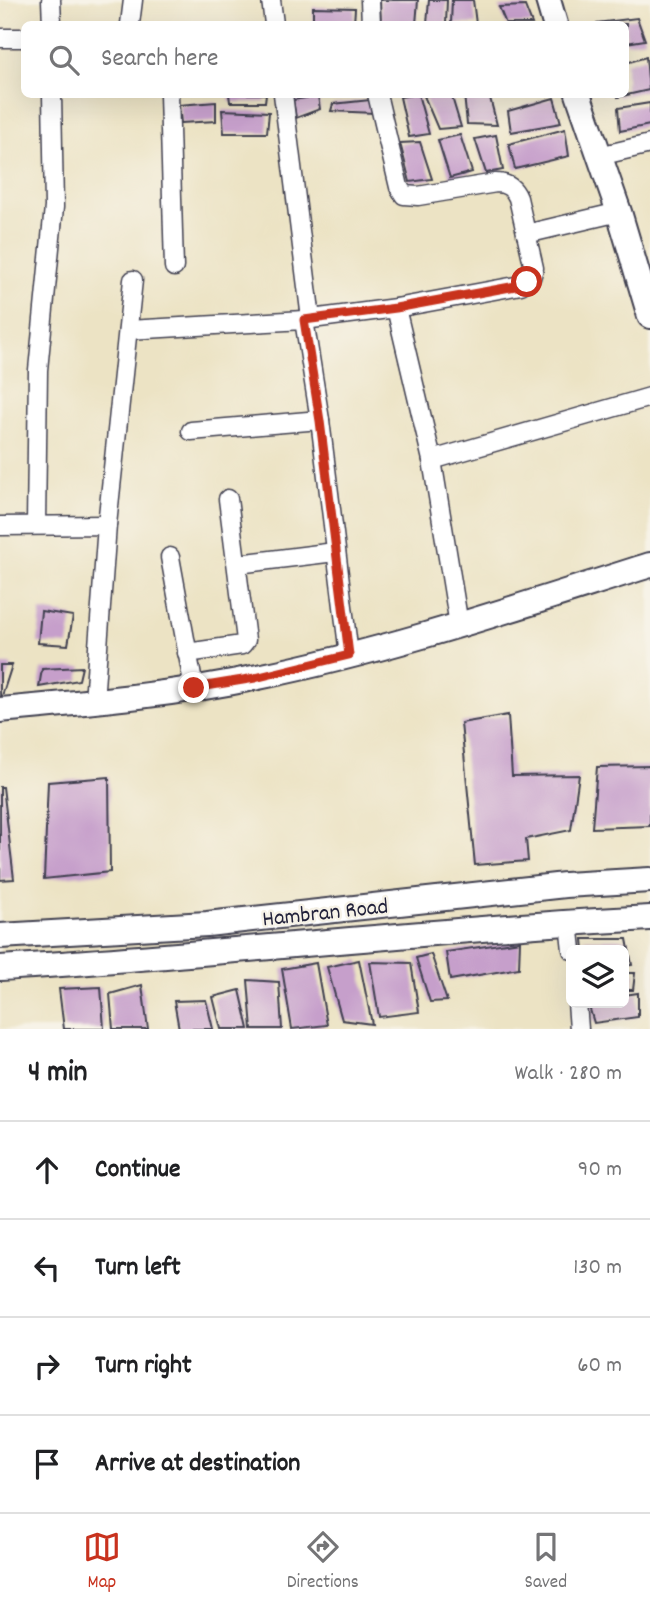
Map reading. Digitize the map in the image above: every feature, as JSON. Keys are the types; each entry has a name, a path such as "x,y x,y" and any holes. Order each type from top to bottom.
{"main road":[{"path":"548,0 554,21"},
{"path":"579,98 619,212 650,316"},
{"path":"0,710 94,701 255,678 459,625 650,565"},
{"name":"Hambran Road","path":"0,936 207,924 565,886 650,880"},
{"name":"Hambran Road","path":"0,968 140,960 569,922 650,918"}],"street":[{"path":"51,0 52,21"},
{"path":"130,21 133,0"},
{"path":"271,0 274,21"},
{"path":"370,0 371,21"},
{"path":"0,38 21,38"},
{"path":"36,525 38,370 54,207 52,98"},
{"path":"169,98 174,267"},
{"path":"283,98 307,319 349,655"},
{"path":"128,330 307,319 396,308 527,282 534,268 516,193 502,183 412,197 400,191 380,98"},
{"path":"599,156 650,144"},
{"path":"526,234 619,212"},
{"path":"94,701 107,525 133,281"},
{"path":"396,308 432,460 459,625"},
{"path":"432,460 650,397"},
{"path":"191,431 320,421"},
{"path":"187,653 242,645 246,640 228,499"},
{"path":"0,526 107,525"},
{"path":"237,564 335,552"},
{"path":"170,557 194,688"},
{"path":"569,922 571,945"},
{"path":"577,1008 579,1029"}],"building":[{"path":"380,0 418,0 416,21 381,21"},
{"path":"429,0 447,0 446,21 427,21"},
{"path":"452,0 473,0 476,21 451,21"},
{"path":"525,6 531,21 505,21 499,7"},
{"path":"313,7 355,8 354,21 313,21"},
{"path":"637,18 645,40 629,43 629,21 613,21"},
{"path":"646,57 649,90 629,95 629,62"},
{"path":"230,98 266,98 265,102 230,102"},
{"path":"318,98 320,109 296,118 293,100"},
{"path":"400,98 419,98 429,134 409,137"},
{"path":"425,98 452,98 461,127 438,129"},
{"path":"464,98 490,98 497,125 467,124"},
{"path":"554,98 561,123 511,132 508,111"},
{"path":"370,100 374,113 331,111 333,104"},
{"path":"216,102 216,121 181,123 179,105"},
{"path":"650,103 650,125 620,131 618,108"},
{"path":"222,110 269,112 267,133 224,133"},
{"path":"565,129 569,156 515,169 509,144"},
{"path":"460,135 472,172 450,178 438,140"},
{"path":"496,135 503,170 486,173 475,139"},
{"path":"420,142 432,179 410,182 400,143"},
{"path":"41,611 73,616 68,645 38,643"},
{"path":"0,665 12,665 2,696 0,696"},
{"path":"82,667 79,680 39,687 42,669"},
{"path":"508,715 512,776 579,775 571,830 526,839 528,861 475,865 461,723"},
{"path":"650,766 650,826 592,828 597,767"},
{"path":"109,777 110,872 44,879 48,782"},
{"path":"0,787 3,787 14,879 0,880"},
{"path":"583,939 627,939 628,945 584,945"},
{"path":"520,941 519,968 450,980 446,952"},
{"path":"431,954 447,1001 430,1002 416,958"},
{"path":"359,960 372,1024 342,1020 327,967"},
{"path":"370,962 411,963 419,1012 379,1017"},
{"path":"316,963 327,1025 292,1029 282,969"},
{"path":"629,973 635,973 633,990 629,990"},
{"path":"248,980 279,982 282,1029 252,1029"},
{"path":"142,985 148,1029 113,1029 110,994"},
{"path":"101,987 104,1029 64,1029 59,989"},
{"path":"240,990 249,1029 221,1029 213,997"},
{"path":"638,993 638,1017 594,1023 590,1008 629,1008 629,994"},
{"path":"206,1000 213,1029 179,1029 174,1001"}],"route":[{"path":"194,688 255,678 349,655 320,421 304,320 396,308 527,282"}]}
